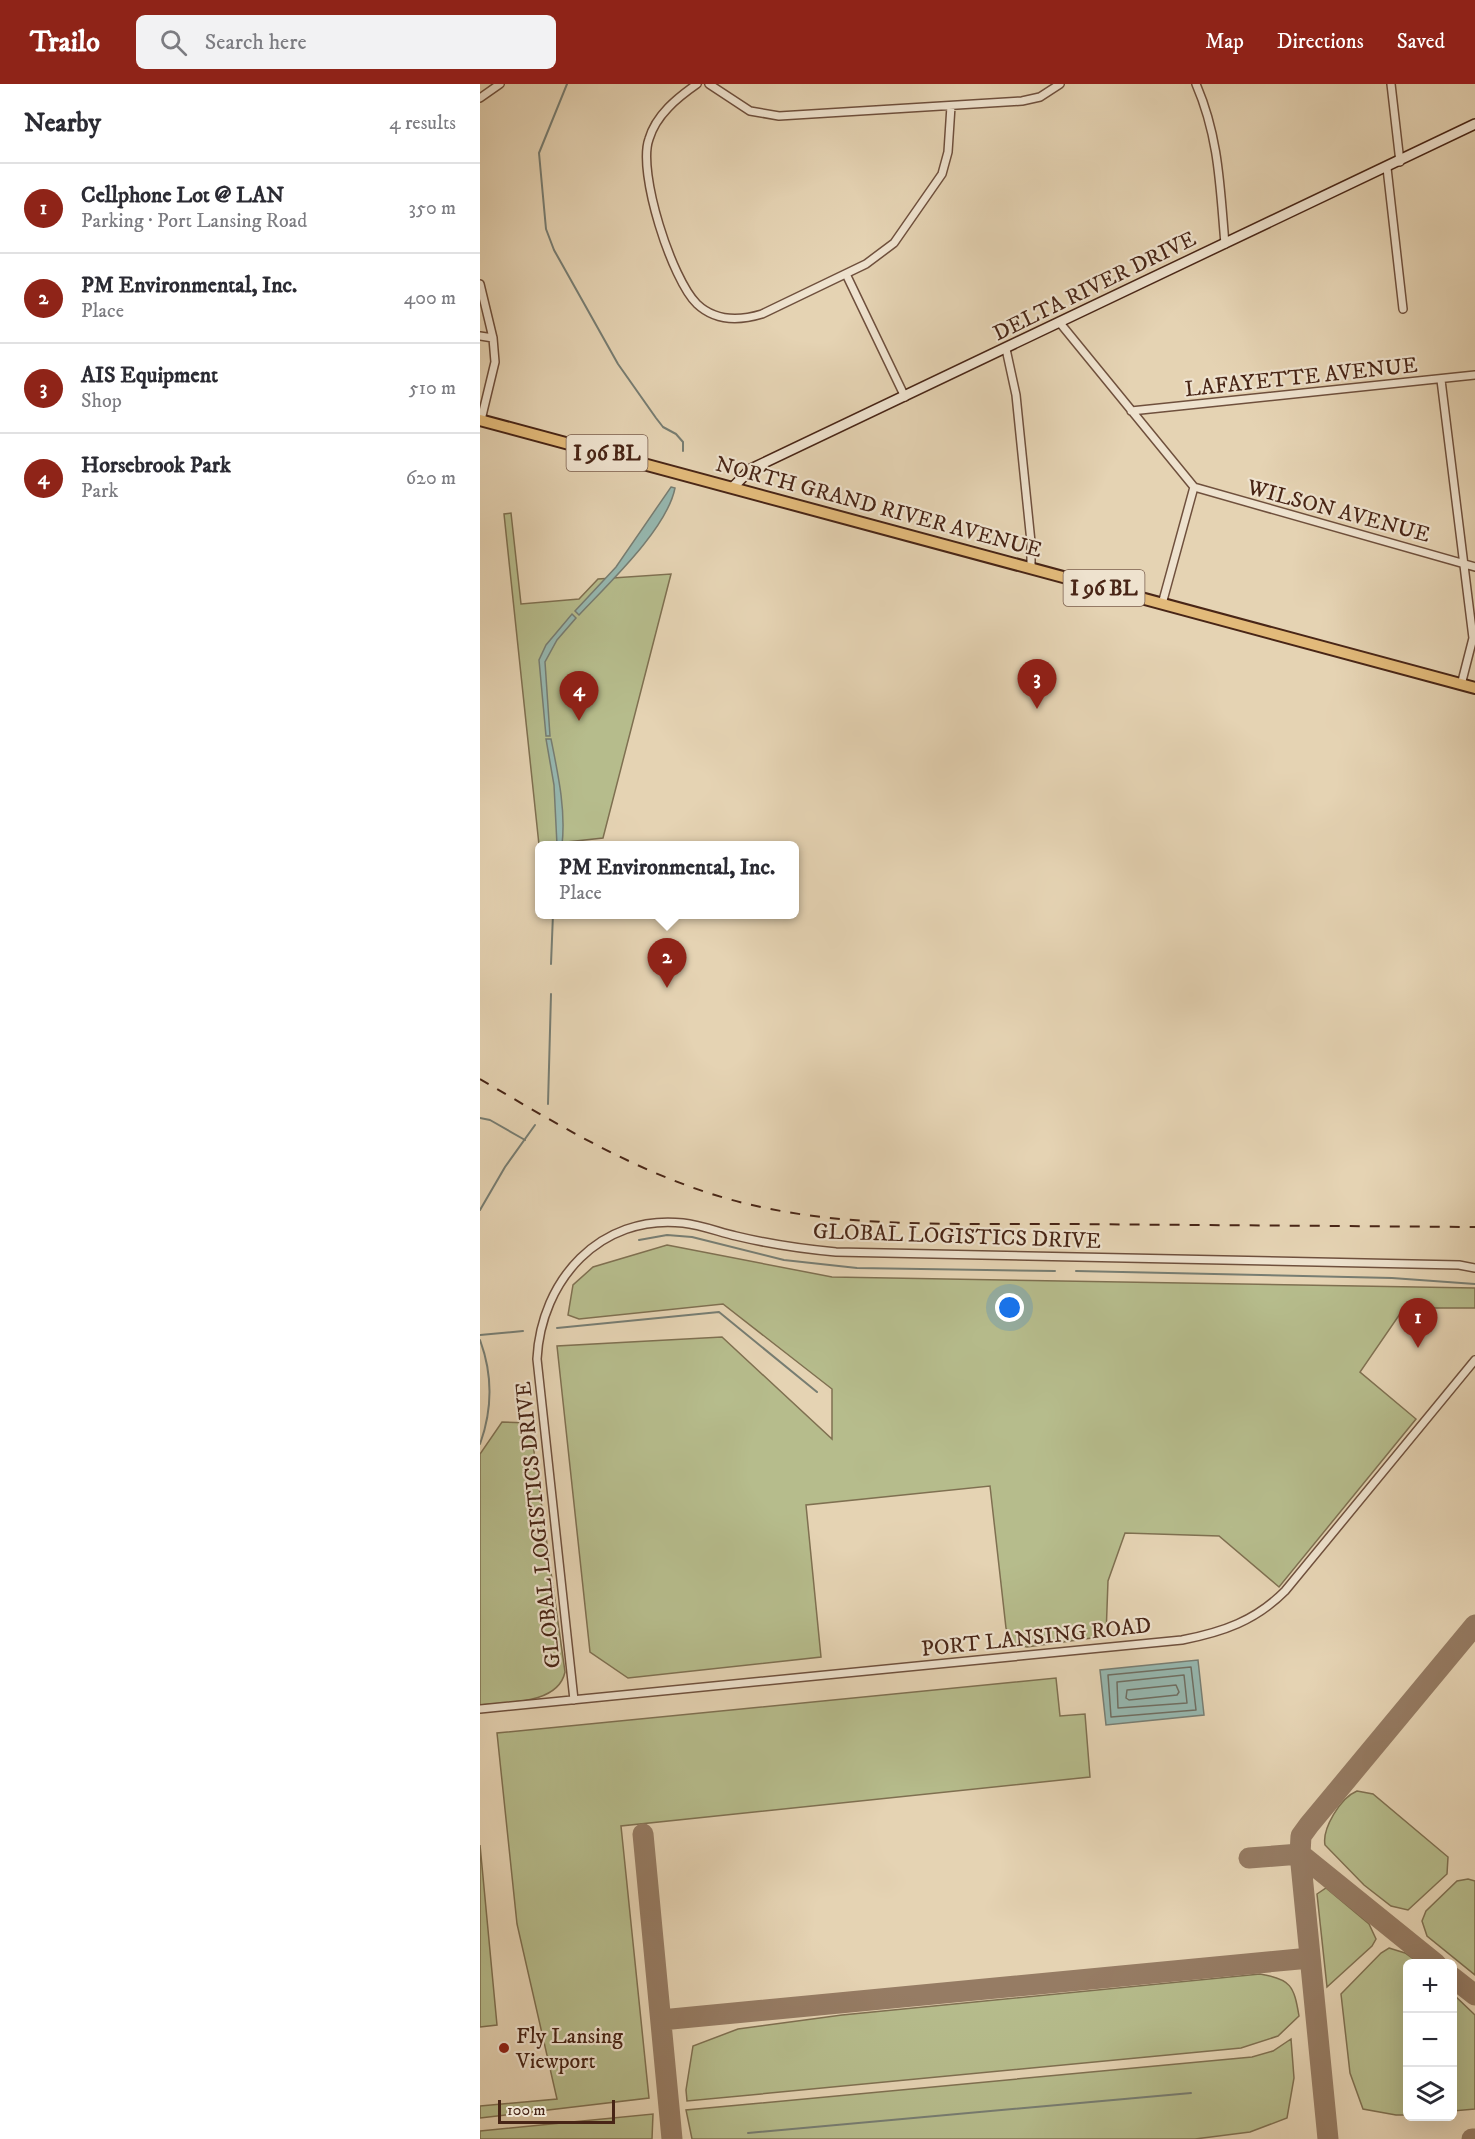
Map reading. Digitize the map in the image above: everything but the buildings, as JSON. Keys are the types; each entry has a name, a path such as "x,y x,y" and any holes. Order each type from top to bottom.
{"main road":[{"name":"NORTH GRAND RIVER AVENUE","path":"480,420 1475,688"}],"street":[{"path":"480,98 500,84"},
{"path":"697,84 660,117 648,139 645,166 656,212 676,267 690,296 696,303 715,315 728,318 749,318 846,274 882,254 894,243 942,174 948,152 951,106"},
{"path":"709,84 739,105 763,115 779,116 1031,100 1048,93 1060,84"},
{"path":"1196,84 1210,117 1215,141 1225,244"},
{"path":"1391,84 1400,162"},
{"name":"DELTA RIVER DRIVE","path":"733,487 751,469 1400,162 1475,124"},
{"path":"1387,168 1403,309"},
{"path":"846,274 904,397"},
{"path":"480,284 493,338 494,371 480,420"},
{"path":"1060,323 1194,487 1162,604"},
{"path":"480,336 493,338"},
{"path":"1006,349 1016,394 1031,542 1031,568"},
{"name":"LAFAYETTE AVENUE","path":"1131,411 1475,375"},
{"path":"1441,380 1473,645 1461,685"},
{"name":"WILSON AVENUE","path":"1194,487 1475,567"},
{"name":"GLOBAL LOGISTICS DRIVE","path":"574,1700 537,1359 538,1341 542,1319 558,1283 575,1262 608,1238 633,1228 682,1223 763,1242 846,1253 1459,1265 1475,1268"},
{"name":"PORT LANSING ROAD","path":"480,1709 1182,1640 1234,1627 1269,1607 1285,1591 1475,1360"}],"green space":[{"path":"511,513 521,604 579,599 598,579 671,574 603,838 539,841 504,514"},
{"path":"667,1245 832,1277 1475,1288 1475,1308 1404,1308 1360,1372 1416,1419 1279,1587 1219,1536 1125,1533 1108,1581 1106,1636 1027,1647 1013,1644 1006,1628 990,1486 806,1505 821,1657 628,1678 590,1652 557,1346 722,1337 832,1439 832,1389 723,1304 579,1319 568,1315 573,1285 593,1267"},
{"path":"502,1422 530,1423 565,1672 560,1683 552,1691 542,1696 530,1700 480,1705 480,1454"},
{"path":"1056,1678 1060,1716 1085,1714 1090,1777 621,1826 649,2098 480,2118 480,2106 557,2099 517,1924 497,1733"},
{"path":"1357,1791 1373,1794 1448,1857 1447,1874 1408,1910 1391,1906 1364,1885 1325,1845 1329,1823 1344,1800"},
{"path":"480,1845 497,2025 480,2027"},
{"path":"1468,1879 1475,1881 1475,1975 1427,1936 1422,1921 1426,1911 1457,1881"},
{"path":"1326,1888 1369,1924 1376,1939 1372,1946 1327,1987 1317,1894"},
{"path":"1389,1948 1405,1953 1413,1959 1403,1959 1403,2115 1363,2109 1350,2073 1341,1994 1381,1953"},
{"path":"1260,1974 1278,1978 1289,1986 1295,1997 1299,2016 1278,2036 1241,2048 687,2101 686,2090 693,2046 738,2029 842,2015"},
{"path":"1457,1998 1475,2015 1475,2109 1457,2111"},
{"path":"1291,2039 1294,2078 1287,2118 1250,2132 1195,2139 692,2139 686,2110 1252,2057 1273,2051"},
{"path":"653,2114 652,2139 480,2139 480,2131"}],"water":[{"path":"671,487 675,488 670,504 649,538 579,615 575,611 616,567"},
{"path":"572,614 576,618 557,640 545,662 550,736 546,736 539,660 546,645"},
{"path":"546,739 551,739 561,792 562,841 557,841 554,785"},
{"path":"1198,1660 1204,1715 1106,1725 1100,1670"}],"waterway":[{"path":"567,84 539,153 546,229 554,250 618,364 663,427 676,434 683,442 683,451"},
{"path":"551,964 553,919"},
{"path":"548,1104 551,994"},
{"path":"480,1118 490,1120 525,1140"},
{"path":"480,1210 505,1167 535,1125"},
{"path":"639,1240 667,1235 692,1237 784,1260 857,1268 1055,1271"},
{"path":"1076,1271 1392,1278 1475,1284"},
{"path":"557,1328 719,1312 817,1392"},
{"path":"480,1335 523,1331"},
{"path":"480,1340 487,1366 490,1392 480,1444"},
{"path":"748,2133 1191,2093"}],"taxiway":[{"path":"1430,1959 1300,1854 1301,1836 1475,1625"},
{"path":"643,1834 672,2139"},
{"path":"1249,1858 1300,1854 1328,2139"},
{"path":"661,2020 1310,1958"},
{"path":"1457,1981 1475,1995"}],"railway":[{"path":"480,1079 594,1144 653,1172 715,1195 800,1214 931,1224 1475,1227"}],"place":[{"name":"AIS Equipment","path":"1037,709"},
{"name":"Horsebrook Park","path":"579,721"},
{"name":"PM Environmental, Inc.","path":"667,988"},
{"name":"Cellphone Lot @ LAN","path":"1418,1348"},
{"name":"Fly Lansing Viewport","path":"504,2048"}]}
